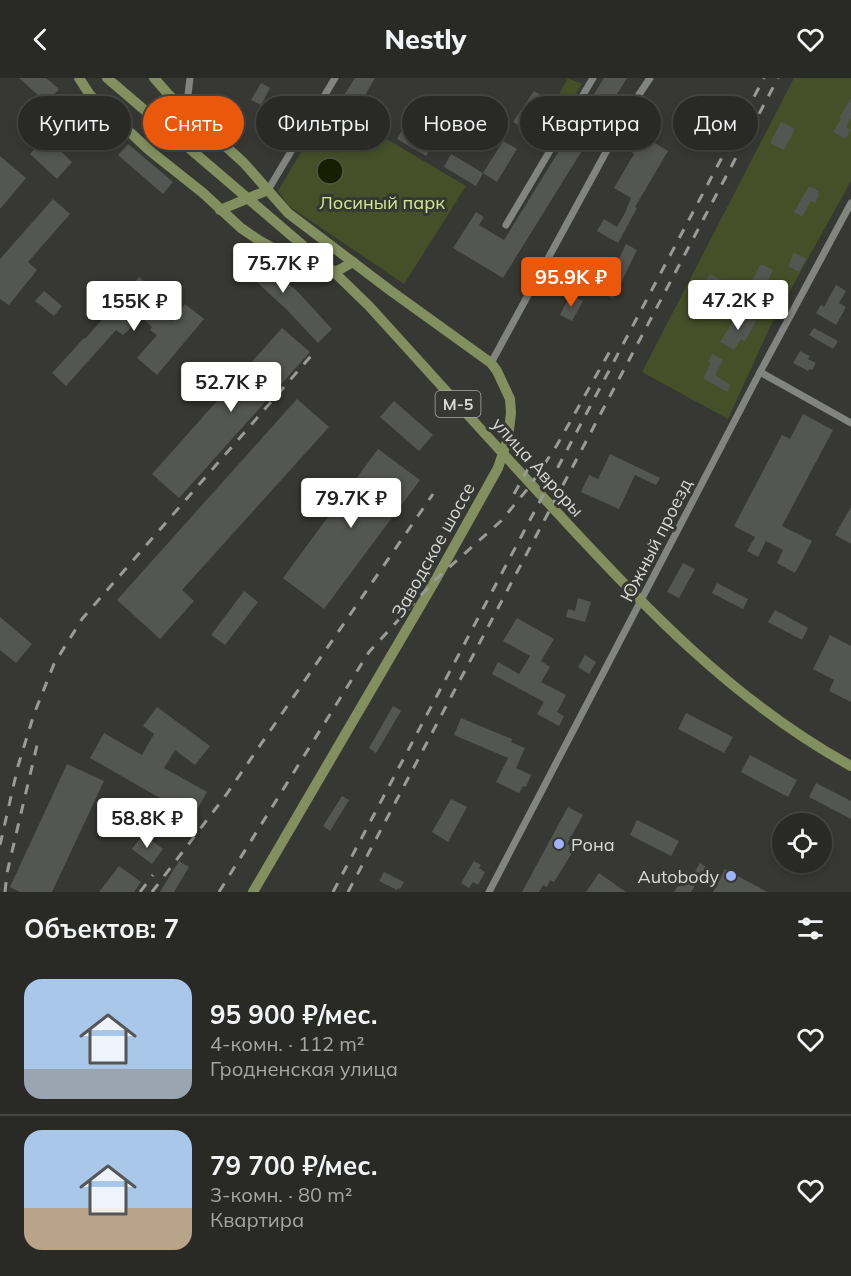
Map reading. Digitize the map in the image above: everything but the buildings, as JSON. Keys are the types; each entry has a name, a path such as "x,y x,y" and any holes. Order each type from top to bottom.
{"main road":[{"path":"79,78 90,95 149,150 260,241 321,275 339,270 353,262"},
{"path":"90,95 87,86 93,78"},
{"name":"Заводское шоссе","path":"154,78 169,95"},
{"name":"Заводское шоссе","path":"162,78 169,95"},
{"name":"улица Авроры","path":"110,79 334,272 369,306 624,586 684,642 740,692 851,766"},
{"name":"Заводское шоссе","path":"230,150 295,218 491,363 510,399 511,413 508,438 498,468 431,589 253,892"},
{"path":"220,210 268,190"}],"street":[{"path":"188,96 190,78"},
{"path":"268,190 335,78"},
{"path":"506,225 593,78"},
{"path":"491,363 630,108 650,78"},
{"name":"Южный проезд","path":"489,892 760,372 850,205"},
{"path":"760,372 851,423"}],"green space":[{"path":"568,78 582,84 575,96 558,96"},
{"path":"794,78 851,78 851,181 771,325 728,419 642,372"},
{"name":"Лосиный парк","path":"390,141 466,186 404,284 289,206 278,191 302,150 390,150"}],"shaded area":[{"path":"330,158 339,162 343,171 339,180 330,184 321,180 317,171 321,162"}],"railway":[{"path":"333,892 764,78"},
{"path":"348,892 778,78"},
{"path":"219,892 369,652 436,579 501,521 530,486 557,445 610,351"},
{"path":"0,845 18,766 34,714 54,664 82,619 311,356"},
{"path":"514,494 533,460"},
{"path":"152,892 226,795 433,494"},
{"path":"5,892 7,873 38,741"},
{"path":"140,892 153,875"}],"place":[{"name":"Рона","path":"559,844"},
{"name":"Autobody","path":"731,876"}]}
